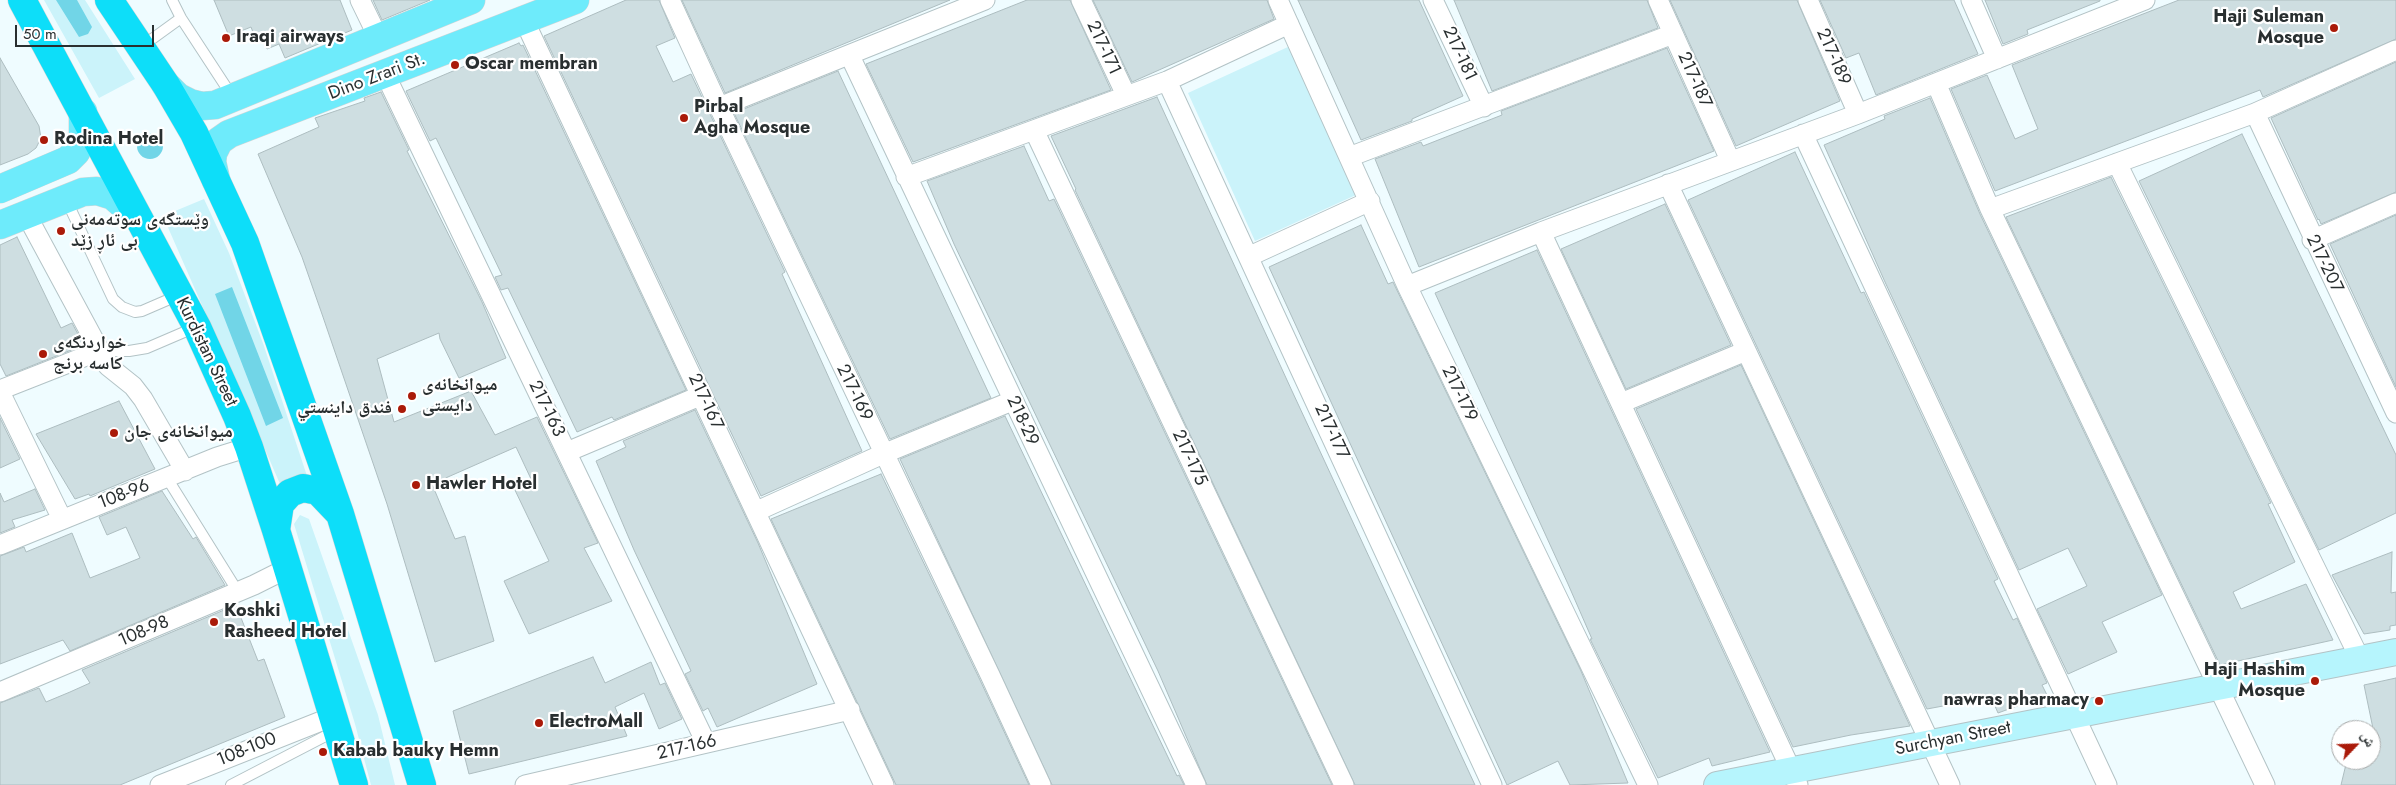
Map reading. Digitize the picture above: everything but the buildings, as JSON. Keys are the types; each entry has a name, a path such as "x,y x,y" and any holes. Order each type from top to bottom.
{"highway":[{"name":"Kurdistan Street","path":"22,0 197,327 249,447 354,785"},
{"path":"110,0 166,85 194,133 245,243 340,514 422,785"},
{"path":"276,530 280,504 290,493 304,488 318,491 340,514"}],"main road":[{"name":"Dino Zrari St.","path":"166,85 178,97 190,103 202,106 215,105 471,0"},
{"name":"Dino Zrari St.","path":"216,180 212,162 219,141 249,126 575,0"},
{"path":"232,97 230,104 232,116 236,121 249,126"},
{"path":"0,189 57,165 76,152 83,139 83,112"},
{"path":"57,165 59,172 66,180 65,198"},
{"path":"0,225 65,198 83,192 97,191 113,196 139,219"}],"street":[{"path":"360,0 379,39"},
{"name":"217-169","path":"670,0 719,108 1041,785"},
{"path":"719,108 985,0"},
{"name":"217-171","path":"1081,0 1126,95"},
{"name":"217-179","path":"1278,0 1407,286 1648,785"},
{"name":"217-181","path":"1433,0 1484,107"},
{"name":"217-187","path":"1658,0 1730,160"},
{"name":"217-189","path":"1808,0 1858,114"},
{"path":"1971,0 1997,59"},
{"path":"1407,286 1541,232 1730,160 1858,114 2137,1"},
{"name":"217-167","path":"524,20 757,511 884,785"},
{"path":"906,177 1167,81 1288,24"},
{"path":"1349,157 1673,34"},
{"path":"1990,209 2255,113 2396,50"},
{"name":"218-29","path":"850,56 1012,401 1196,785"},
{"name":"217-163","path":"385,74 706,743"},
{"name":"217-177","path":"1167,81 1250,256 1492,785"},
{"path":"1936,83 1990,209 2265,785"},
{"name":"217-207","path":"2255,113 2312,240 2396,414"},
{"name":"217-175","path":"1034,130 1344,785"},
{"path":"1803,134 2107,785"},
{"path":"2117,163 2360,659"},
{"path":"1668,184 1950,785"},
{"path":"1250,256 1370,201"},
{"path":"2312,240 2396,203"},
{"path":"26,214 108,366 132,386 142,398 184,471"},
{"path":"1541,232 1795,778"},
{"path":"62,519 0,391 99,351"},
{"path":"1620,403 1746,351"},
{"path":"567,452 702,395"},
{"path":"757,511 883,454 1012,401"},
{"name":"108-96","path":"0,545 249,447"},
{"name":"108-98","path":"0,692 238,592 286,569"},
{"name":"Surchyan Street","path":"1717,785 1795,778 1930,743 2396,652"},
{"name":"217-166","path":"524,785 850,710"},
{"name":"108-100","path":"160,785 336,723"}],"lane":[{"path":"172,0 180,18 232,97"},
{"path":"141,47 180,18"},
{"path":"65,198 112,299 122,307 134,312 142,311 179,295"},
{"path":"99,351 129,352 147,348 197,327"},
{"path":"167,478 238,592"},
{"path":"231,785 336,723"}],"shaded area":[{"path":"44,0 85,0 135,79 99,98"},
{"path":"1290,46 1358,194 1255,241 1188,93"},
{"path":"204,199 229,253 264,346 309,482 284,493 163,216"},
{"path":"300,515 309,519 378,715 395,785 371,785 355,724 294,524"}],"water":[{"path":"56,0 77,0 92,27 88,34 79,37"},
{"path":"150,133 159,137 163,146 159,155 150,159 141,155 137,146 141,137"},
{"path":"232,287 283,418 266,426 215,294"}],"place":[{"name":"Haji Suleman Mosque","path":"2334,28"},
{"name":"Iraqi airways","path":"226,38"},
{"name":"Oscar membran","path":"455,65"},
{"name":"Pirbal Agha Mosque","path":"684,118"},
{"name":"Rodina Hotel","path":"44,140"},
{"name":"وێستگەی سوتەمەنی بی ئاڕ زێد","path":"61,231"},
{"name":"خواردنگەی کاسە برنج","path":"43,354"},
{"name":"میوانخانەی دایستی","path":"412,396"},
{"name":"فندق داينستي","path":"402,409"},
{"name":"میوانخانەی جان","path":"114,433"},
{"name":"Hawler Hotel","path":"416,485"},
{"name":"Koshki Rasheed Hotel","path":"214,622"},
{"name":"Haji Hashim Mosque","path":"2315,681"},
{"name":"nawras pharmacy","path":"2099,701"},
{"name":"ElectroMall","path":"539,723"},
{"name":"Kabab bauky Hemn","path":"323,752"}]}
